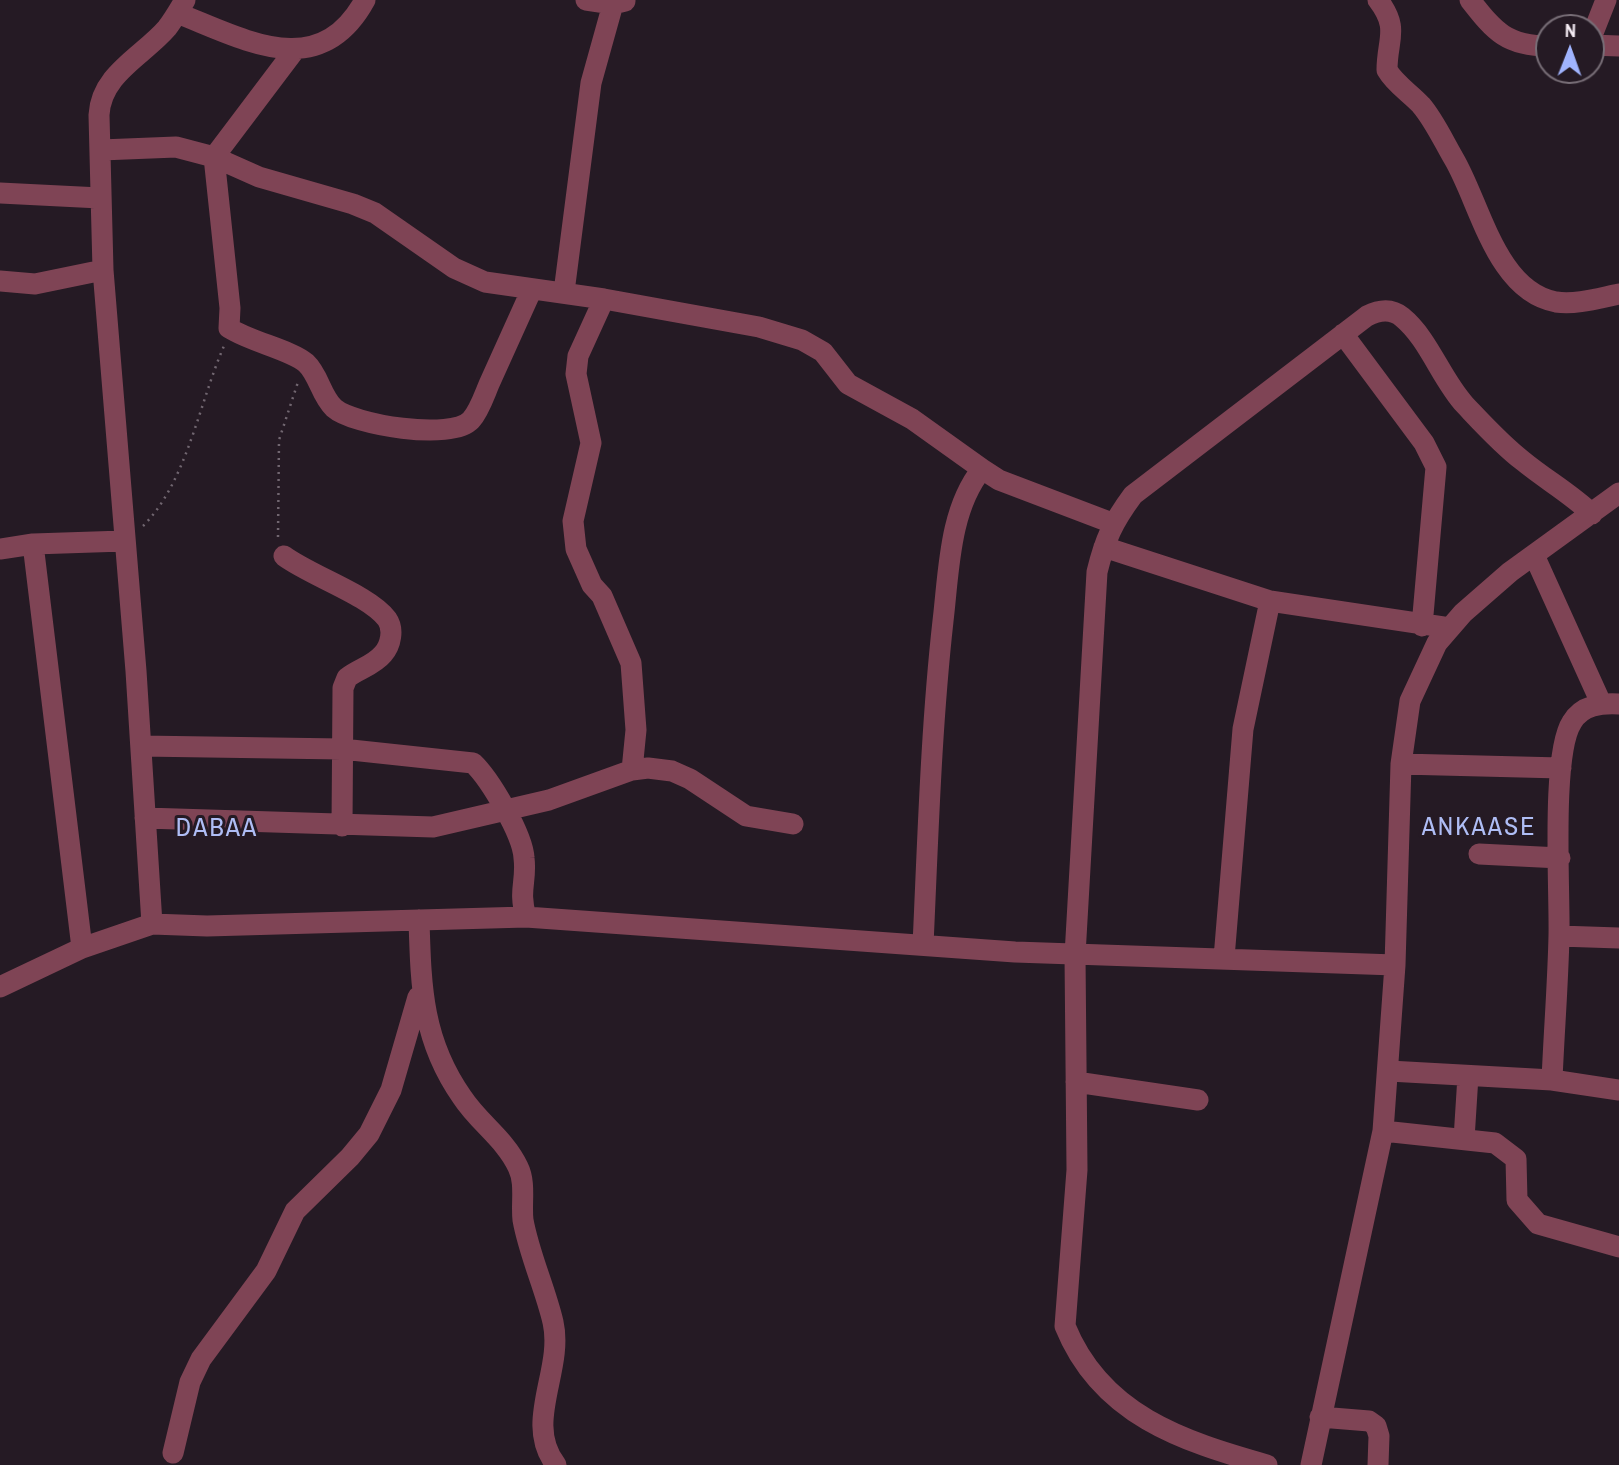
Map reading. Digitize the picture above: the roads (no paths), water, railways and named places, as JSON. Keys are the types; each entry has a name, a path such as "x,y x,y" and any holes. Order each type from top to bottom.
{"street":[{"path":"152,924 141,746 103,270 99,115 104,91 111,80 166,29 181,7 261,46 293,51 331,38 355,17 365,0"},
{"path":"564,292 591,83 620,2 586,0"},
{"path":"1378,0 1386,11 1393,32 1387,70 1422,106 1458,167 1496,250 1522,285 1540,297 1556,302 1575,302 1619,294"},
{"path":"1470,0 1490,25 1509,41 1535,46"},
{"path":"293,51 214,157 230,308 229,328 249,340 307,363 326,399 337,410 402,428 431,432 453,430 473,418 532,289"},
{"path":"101,150 176,147 214,157 258,177 374,213 454,268 485,282 564,292 759,327 802,340 823,352 848,384 912,419 999,480 1112,523"},
{"path":"0,193 100,198"},
{"path":"0,281 36,285 103,270"},
{"path":"604,299 577,365 576,374 591,443 573,521 576,550 592,585 602,596 631,663 636,730 632,770"},
{"path":"1267,1465 1158,1428 1129,1411 1102,1383 1072,1343 1065,1326 1077,1170 1075,954 1097,572 1112,523 1133,495 1343,334 1376,312 1389,310 1401,316 1446,382 1490,431 1523,462 1569,492 1592,514"},
{"path":"1343,334 1424,443 1436,467 1422,626"},
{"path":"923,945 935,696 952,544 971,483 982,469"},
{"path":"1311,1465 1383,1131 1395,965 1401,764 1409,701 1426,662 1450,628 1510,572 1619,493"},
{"path":"0,548 33,544 124,541"},
{"path":"33,544 82,948"},
{"path":"1104,547 1270,601 1422,626 1450,628"},
{"path":"1534,555 1610,704 1581,710 1565,738 1561,768 1559,936 1552,1080"},
{"path":"284,556 374,607 388,621 392,635 385,652 374,663 347,678 343,688 342,826"},
{"path":"1224,958 1243,729 1270,601"},
{"path":"141,746 342,749 473,763 522,841 525,862 521,899 526,917"},
{"path":"1401,764 1561,768"},
{"path":"145,818 433,827 549,800 632,770 672,771 746,816 793,824"},
{"path":"1479,854 1560,858"},
{"path":"2,981 82,948 152,924 207,926 526,917 1075,954 1395,965"},
{"path":"419,920 421,985 433,1046 462,1098 509,1149 520,1170 523,1219 557,1343 541,1434 544,1450 556,1465"},
{"path":"1559,936 1619,938"},
{"path":"173,1453 194,1370 266,1271 295,1211 317,1185 350,1157 369,1133 391,1090 409,1038 421,985"},
{"path":"1389,1071 1552,1080 1619,1090"},
{"path":"1464,1139 1468,1076"},
{"path":"1076,1082 1198,1100"},
{"path":"1383,1131 1495,1143 1516,1158 1517,1200 1538,1224 1619,1247"},
{"path":"1320,1418 1369,1421 1376,1426 1379,1436 1378,1465"}],"district":[{"name":"ANKAASE","path":"1479,828"},
{"name":"DABAA","path":"217,829"}]}
